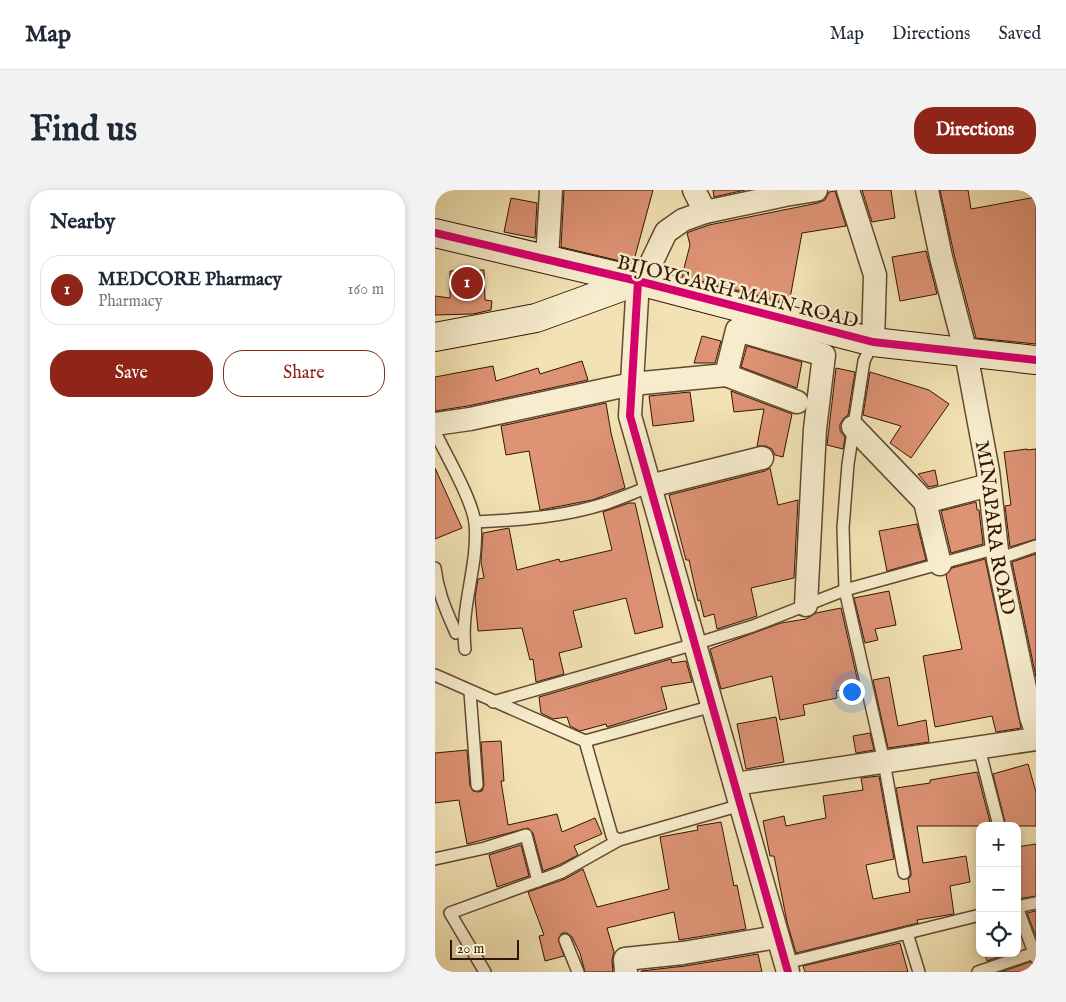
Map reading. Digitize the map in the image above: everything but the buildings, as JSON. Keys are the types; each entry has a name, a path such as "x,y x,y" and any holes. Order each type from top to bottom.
{"street":[{"path":"547,260 551,190"},
{"path":"694,190 705,212"},
{"path":"787,968 631,416 632,384 640,281 665,232 683,220 705,212 816,190"},
{"path":"849,190 875,275 873,342"},
{"name":"MINAPARA ROAD","path":"927,190 941,257 966,353 989,485 998,554 1031,717 1036,731"},
{"name":"BIJOYGARH MAIN ROAD","path":"435,233 640,281 873,342 1036,360"},
{"path":"435,337 536,318 640,281"},
{"path":"726,375 737,330 825,355 815,429 806,605"},
{"path":"435,424 470,419 632,384 726,375 797,402"},
{"path":"853,427 925,502 940,564"},
{"path":"650,486 762,458"},
{"path":"925,502 989,485"},
{"path":"738,794 884,762 1036,739"},
{"path":"627,972 625,959 683,953 777,937"}],"lane":[{"path":"873,342 865,361 848,464 843,528 845,590 884,762 904,873"},
{"path":"435,432 468,501 475,522 475,547 464,618 465,649"},
{"path":"475,522 524,520 567,513 606,503 650,486"},
{"path":"493,702 753,626 845,590 940,564 1036,546"},
{"path":"435,568 437,585 444,608 456,633"},
{"path":"435,675 585,741 713,706"},
{"path":"470,692 477,785"},
{"path":"585,741 613,836 619,840"},
{"path":"979,748 998,822"},
{"path":"485,972 450,913 562,872 619,840 738,794"},
{"path":"435,859 485,848 526,835 538,881"},
{"path":"1021,906 1036,903"},
{"path":"978,972 1035,955 1019,912"},
{"path":"787,968 976,916"},
{"path":"907,934 919,972"},
{"path":"565,940 578,972"}],"cycle path":[{"path":"435,233 642,282 873,342 1036,360"},
{"path":"638,281 630,416 788,972"}],"place":[{"name":"MEDCORE Pharmacy","path":"467,283"}]}
